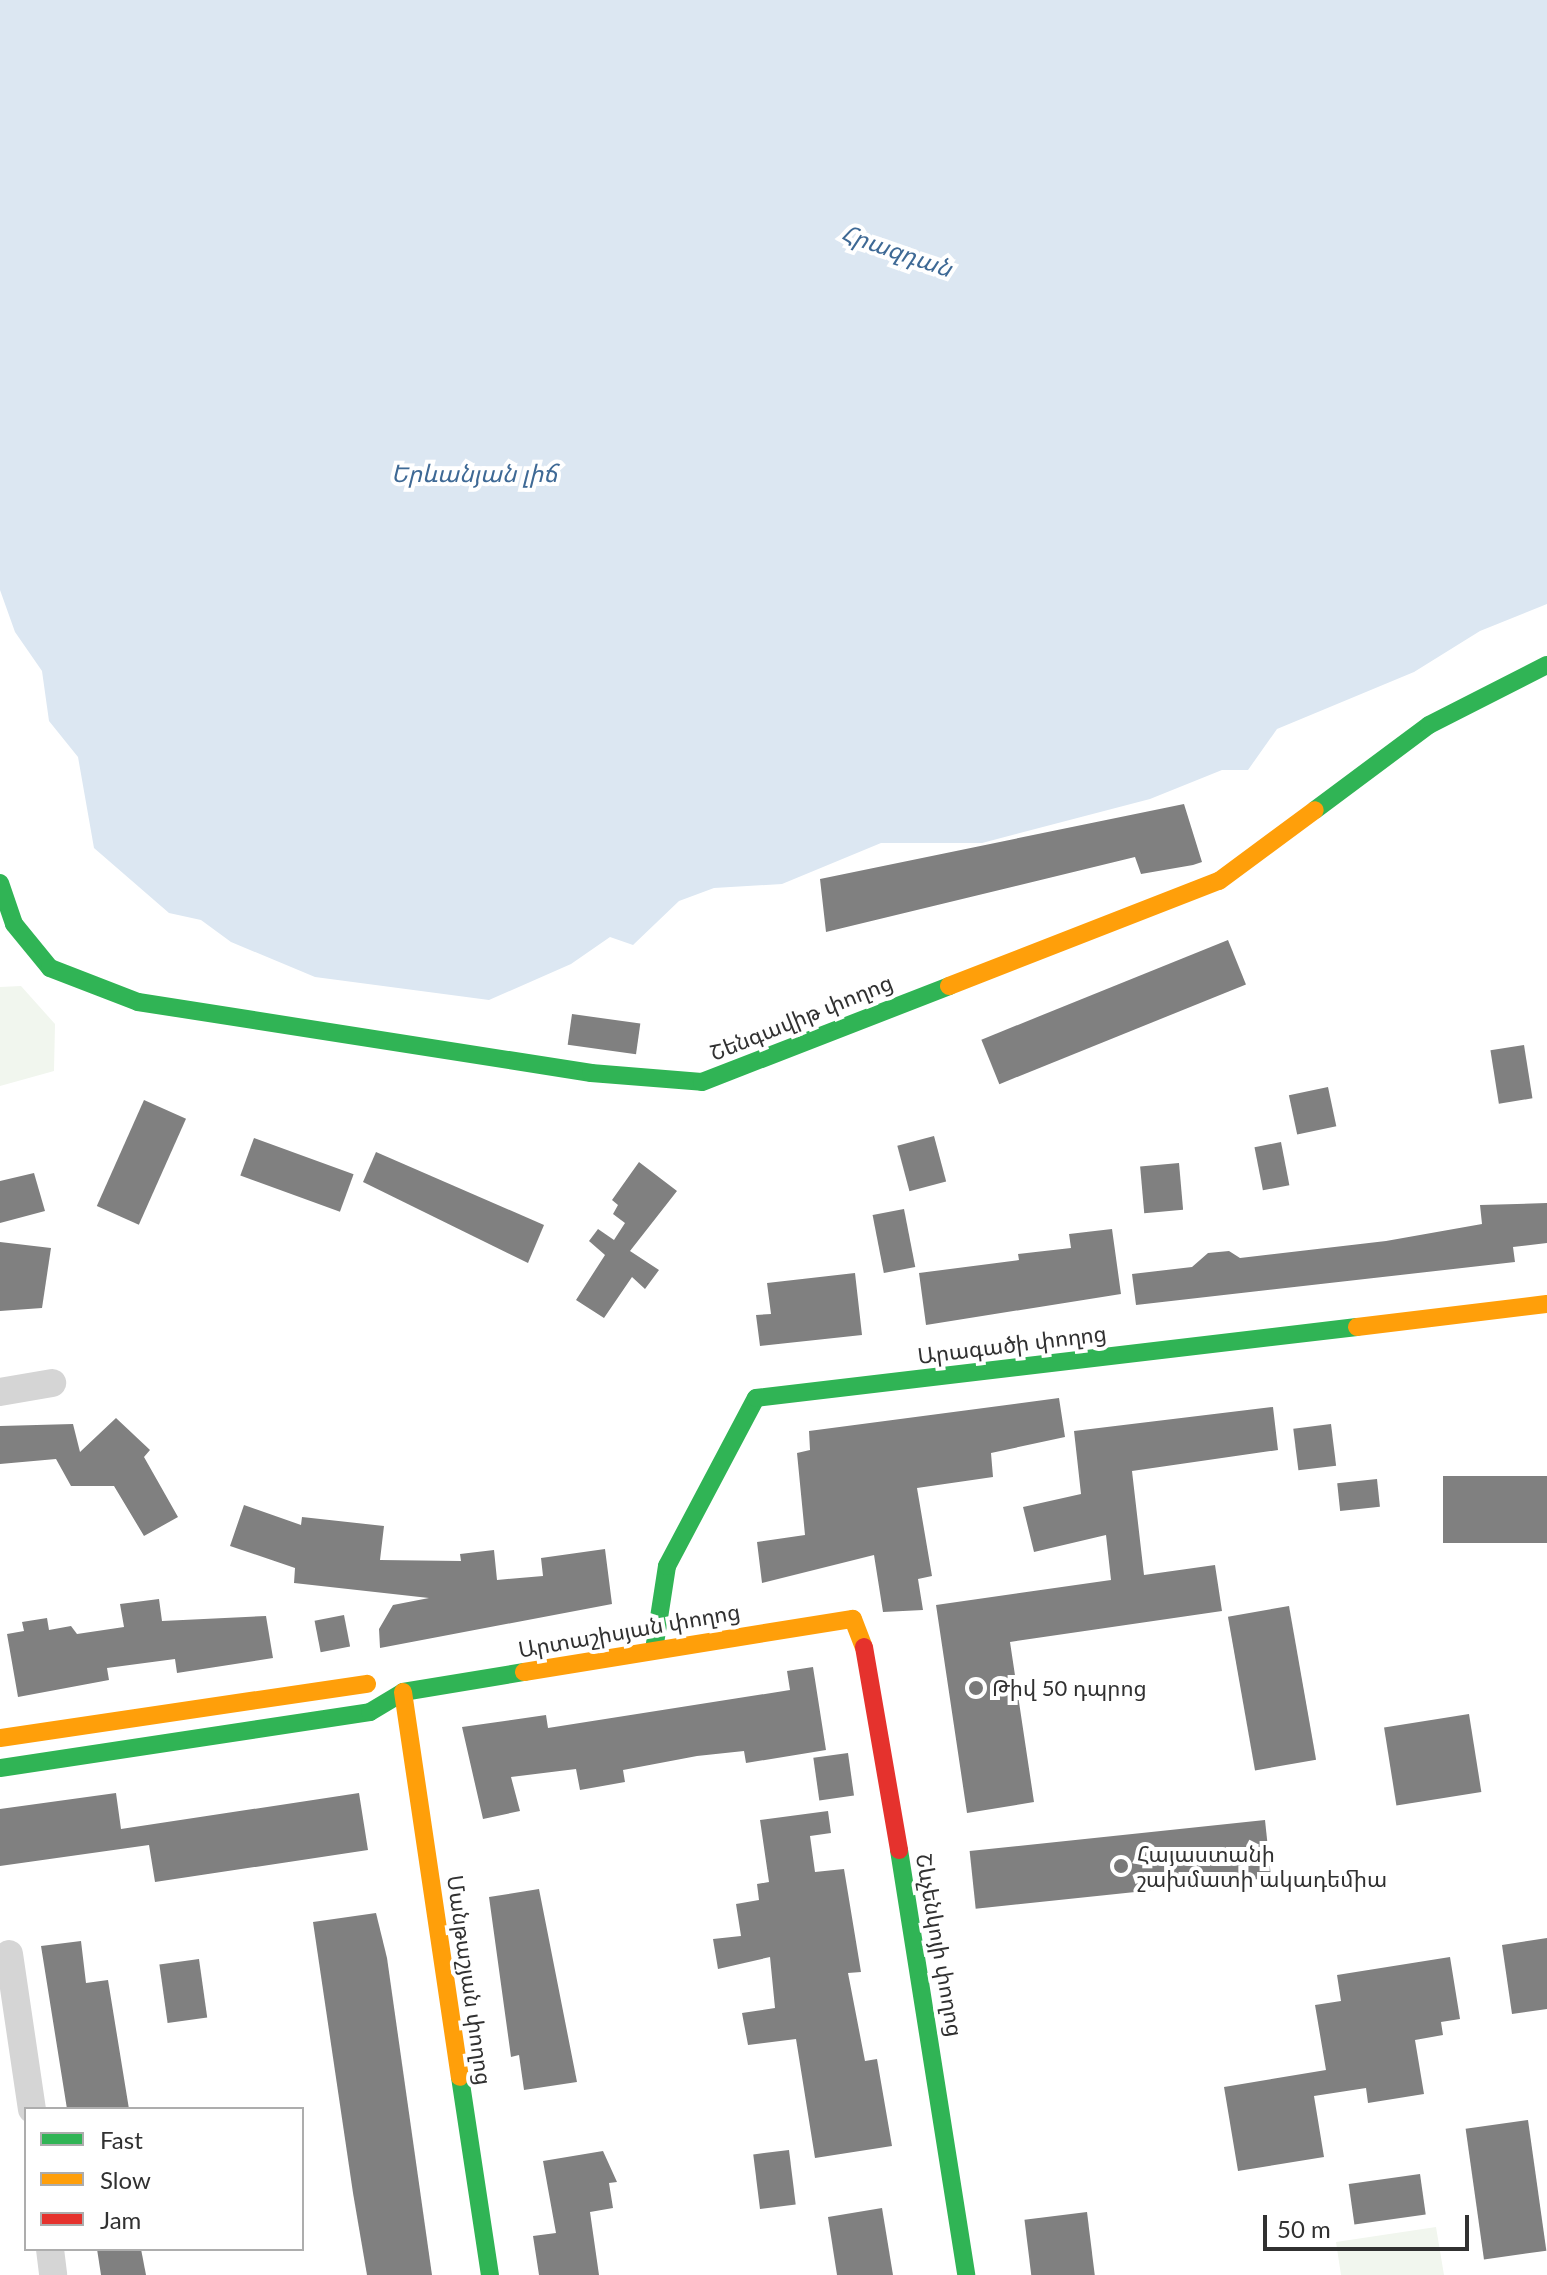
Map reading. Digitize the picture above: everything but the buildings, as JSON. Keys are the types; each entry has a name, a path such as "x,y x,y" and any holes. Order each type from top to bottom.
{"street":[{"name":"Շենգավիթ փողոց","path":"0,883 14,924 50,968 138,1002 591,1073 702,1082 1219,881 1429,725 1547,665"},
{"name":"Արագածի փողոց","path":"654,1650 667,1566 756,1398 1547,1304"},
{"path":"0,1392 52,1383"},
{"name":"Արտաշիսյան փողոց","path":"0,1738 366,1684 403,1692 843,1618 860,1625"},
{"name":"Շևչենկոյի փողոց","path":"860,1625 966,2275"},
{"name":"Արտաշիսյան փողոց","path":"0,1768 370,1712 403,1692"},
{"name":"Մանթաշյան փողոց","path":"403,1692 490,2275"},
{"path":"9,1954 32,2107"},
{"path":"50,2251 53,2275"}],"shaded area":[{"path":"21,986 55,1024 54,1071 0,1086 0,987"},
{"path":"1436,2227 1444,2275 1341,2275 1336,2242"}],"water":[{"name":"Երևանյան լիճ","path":"0,0 1547,0 1547,604 1480,631 1414,672 1277,729 1248,770 1222,770 1150,799 982,843 881,843 782,884 714,888 679,901 633,945 610,937 571,964 489,1000 315,977 231,942 201,920 169,913 94,848 78,757 49,721 42,671 15,632 0,590"}],"traffic: fast":[{"path":"1315,810 1429,725 1547,665"},
{"path":"0,883 14,924 50,968 138,1002 591,1073 702,1082 949,986"},
{"path":"654,1650 667,1566 756,1398 1357,1327"},
{"path":"0,1768 370,1712 403,1692 524,1672"},
{"path":"899,1850 966,2275"},
{"path":"460,2077 490,2275"}],"traffic: slow":[{"path":"949,986 1219,881 1315,810"},
{"path":"1357,1327 1547,1304"},
{"path":"524,1672 853,1619 864,1647"},
{"path":"0,1738 367,1684"},
{"path":"403,1692 460,2077"}],"traffic: jam":[{"path":"864,1647 899,1850"}],"place":[{"name":"Թիվ 50 դպրոց","path":"976,1688"},
{"name":"Հայաստանի շախմատի ակադեմիա","path":"1121,1866"}],"water label":[{"name":"Հրազդան","path":"897,250"}]}
